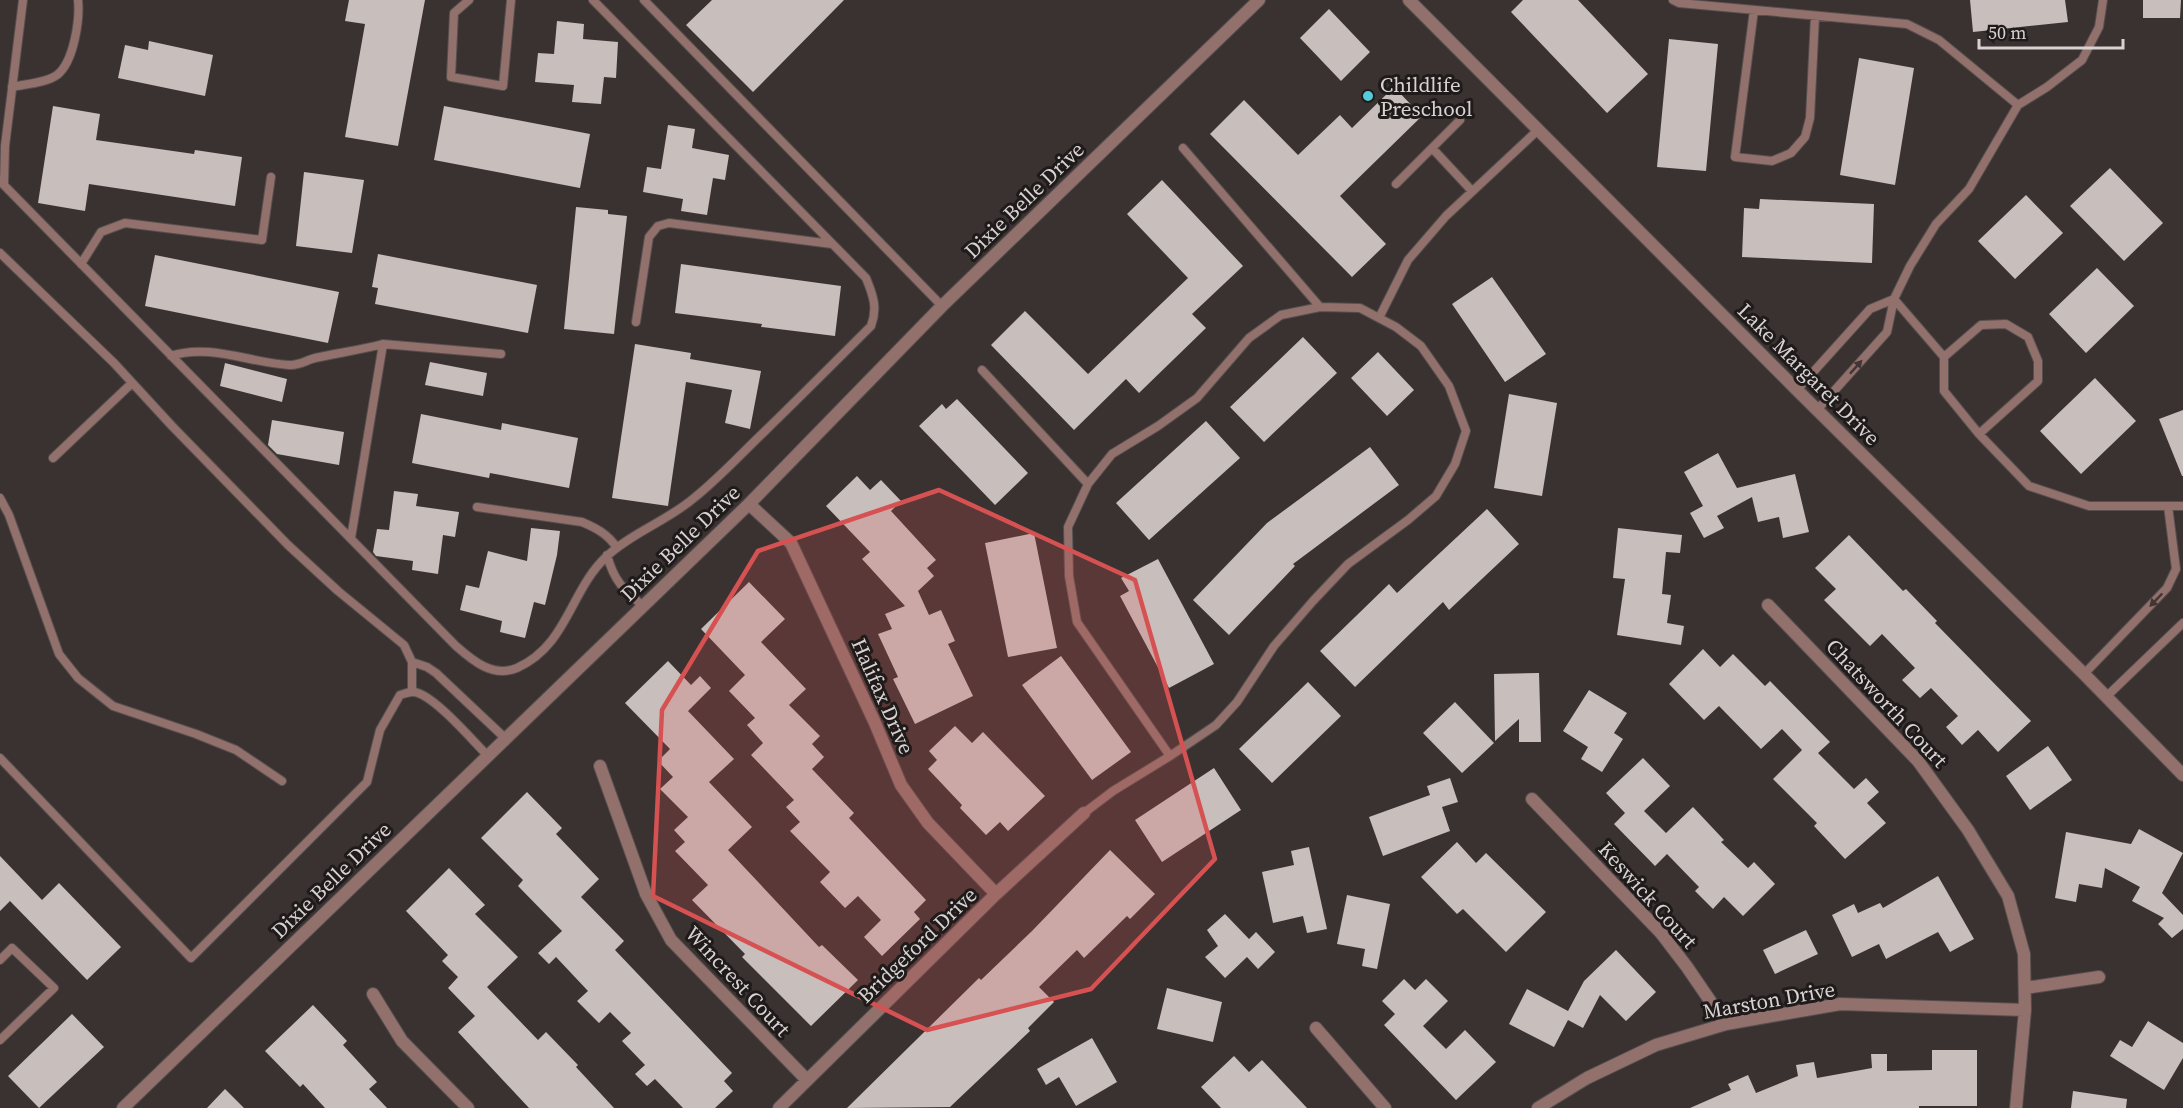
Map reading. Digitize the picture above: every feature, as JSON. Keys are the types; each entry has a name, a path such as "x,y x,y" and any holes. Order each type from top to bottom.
{"street":[{"name":"Dixie Belle Drive","path":"123,1108 749,504 942,306 1259,0"},
{"name":"Lake Margaret Drive","path":"1409,0 2183,775"},
{"name":"Halifax Drive","path":"749,504 791,543 901,785 928,823 996,894"},
{"name":"Chatsworth Court","path":"1768,605 1918,761 1968,830 2008,896 2024,954 2025,1010 2016,1108"},
{"name":"Wincrest Court","path":"600,766 646,894 671,940 807,1080"},
{"name":"Keswick Court","path":"1532,799 1661,933 1688,967 1726,1024"},
{"name":"Bridgeford Drive","path":"779,1108 996,894 1084,813"},
{"path":"2025,988 2099,977"},
{"path":"373,994 402,1041 468,1108"},
{"name":"Marston Drive","path":"1538,1108 1587,1078 1656,1045 1726,1024 1840,1004 2025,1010"},
{"path":"1316,1028 1386,1108"}],"lane":[{"path":"23,0 2,183 456,646 472,660 492,670 506,671 535,658 549,644 567,619 593,570 608,555 638,532 677,511 707,488 871,326 875,315 875,302 866,278 593,0"},
{"path":"12,87 46,80 58,75 66,63 76,36 79,18 78,0"},
{"path":"469,0 453,13 450,77 503,86 511,0"},
{"path":"644,0 942,306"},
{"path":"1673,0 1679,3 1907,24 1939,40 2018,105"},
{"path":"1817,410 1887,332 1894,299 1910,266 1936,224 1969,189 2018,105 2047,87 2082,60 2099,27 2103,0"},
{"path":"1755,10 1735,157 1772,161 1791,153 1805,137 1810,118 1815,16"},
{"path":"1396,184 1460,120"},
{"path":"1379,318 1408,260 1446,216 1538,130"},
{"path":"1183,148 1320,307"},
{"path":"1432,148 1472,191"},
{"path":"81,264 101,232 125,223 262,240 271,177"},
{"path":"636,321 649,237 658,226 669,223 833,244"},
{"path":"0,254 132,383 288,545 338,591 404,645 412,663 412,691"},
{"path":"1894,299 1944,357 1944,391 1979,434 2029,486 2089,506 2183,506"},
{"path":"1797,390 1870,309 1894,299"},
{"path":"1084,813 1113,791 1170,756 1216,725 1237,702 1274,646 1314,601 1348,564 1408,520 1436,496 1455,464 1466,431 1449,386 1421,346 1396,327 1360,308 1320,307 1281,315 1249,338 1197,398 1158,426 1112,454 1088,484 1068,526 1069,576 1077,622 1170,756"},
{"path":"1944,357 1981,325 2006,324 2028,337 2038,361 2038,381 1979,434"},
{"path":"171,356 181,352 218,353 292,366 315,358 358,351 383,344 501,354"},
{"path":"351,538 383,344"},
{"path":"982,370 1088,484"},
{"path":"53,458 132,383"},
{"path":"0,498 9,515 59,654 78,678 113,706 236,750 282,781"},
{"path":"2084,674 2167,588 2176,569 2168,506"},
{"path":"477,507 582,522 611,539 617,548"},
{"path":"608,555 612,574 618,584 643,606"},
{"path":"2106,697 2183,623"},
{"path":"412,663 427,667 436,674 506,739"},
{"path":"0,758 191,958 368,782 380,730 400,695 412,691 420,693 437,706 488,756"},
{"path":"0,960 12,948 54,988 0,1040"}],"highlighted area":[{"path":"939,490 1135,580 1215,859 1091,989 927,1030 653,896 662,710 758,551"}],"building":[{"path":"349,0 425,0 398,146 345,137 365,24 345,21"},
{"path":"712,0 844,0 753,92 686,25"},
{"path":"1523,0 1578,0 1648,74 1607,113 1511,12"},
{"path":"1970,0 2065,0 2068,22 1973,32"},
{"path":"2143,0 2181,0 2180,18 2143,18"},
{"path":"1329,9 1370,52 1341,81 1300,38"},
{"path":"557,21 584,24 583,39 618,42 616,78 604,77 601,104 572,102 574,85 535,82 538,53 554,54"},
{"path":"1669,39 1718,44 1706,171 1657,167"},
{"path":"149,41 213,55 205,96 118,78 125,45 148,50"},
{"path":"1859,58 1914,68 1895,185 1840,175"},
{"path":"1394,87 1422,116 1340,196 1386,244 1352,277 1210,134 1244,100 1298,155 1340,115 1352,128"},
{"path":"53,106 100,114 96,140 194,154 195,150 242,157 235,206 89,184 85,211 38,203"},
{"path":"444,106 590,134 580,188 434,160"},
{"path":"668,125 695,129 692,148 729,155 725,180 713,178 707,215 681,211 683,199 643,192 647,167 661,169"},
{"path":"2110,168 2163,223 2124,261 2070,206"},
{"path":"304,172 364,180 352,253 296,246"},
{"path":"1162,180 1243,266 1192,314 1206,328 1139,393 1126,379 1074,430 991,345 1025,311 1088,374 1188,278 1127,214"},
{"path":"2026,195 2063,233 2015,279 1978,241"},
{"path":"1760,199 1874,204 1872,263 1742,257 1744,208 1759,209"},
{"path":"576,207 608,210 608,214 627,216 614,334 564,329"},
{"path":"378,254 537,285 528,333 375,304 378,288 372,287"},
{"path":"155,255 339,292 328,343 145,306"},
{"path":"681,264 841,286 835,336 675,313"},
{"path":"2097,268 2134,306 2086,353 2049,314"},
{"path":"1492,277 1546,354 1505,382 1452,304"},
{"path":"1303,337 1337,373 1264,442 1230,407"},
{"path":"635,344 691,353 690,359 761,371 750,429 725,423 732,390 686,382 668,506 612,498"},
{"path":"1378,352 1414,390 1387,416 1351,378"},
{"path":"430,362 487,373 483,396 425,385"},
{"path":"225,363 287,379 282,402 220,386"},
{"path":"2095,378 2136,421 2081,474 2040,431"},
{"path":"1509,394 1557,403 1542,496 1494,488"},
{"path":"957,399 1028,473 995,505 919,426 942,404 946,409"},
{"path":"2183,410 2183,476 2182,476 2159,419"},
{"path":"421,414 501,430 502,423 578,438 569,488 490,473 489,478 412,463"},
{"path":"272,420 344,432 339,465 277,454 268,445"},
{"path":"1206,421 1240,458 1149,540 1116,503"},
{"path":"1370,447 1399,485 1293,564 1295,566 1229,635 1193,600 1267,523"},
{"path":"1718,453 1737,488 1795,474 1809,532 1783,538 1779,517 1758,522 1752,497 1717,516 1724,528 1704,538 1690,513 1703,506 1684,472"},
{"path":"857,476 870,490 881,480 901,501 891,511 936,560 927,568 934,576 918,591 929,615 941,610 955,641 948,644 973,696 915,724 893,679 898,677 878,634 892,629 885,614 905,606 862,559 870,552 826,506"},
{"path":"394,491 418,494 416,506 459,512 455,537 443,535 438,574 412,570 413,561 376,556 373,552 377,529 389,530"},
{"path":"1487,509 1519,544 1449,610 1443,602 1355,687 1320,651 1389,584 1397,593"},
{"path":"531,528 560,531 557,555 545,605 534,602 525,638 500,632 502,621 460,610 466,585 479,588 488,551 527,561"},
{"path":"1618,528 1682,535 1680,553 1666,552 1662,594 1671,595 1667,623 1684,626 1681,645 1617,635 1625,579 1613,578"},
{"path":"1034,533 1057,648 1008,657 985,543"},
{"path":"1849,535 1903,591 1906,589 1937,621 1935,623 2031,721 1998,752 1978,730 1962,745 1946,727 1958,716 1931,688 1920,698 1902,680 1915,668 1882,634 1870,646 1824,600 1836,589 1815,568"},
{"path":"1158,559 1214,664 1169,688 1120,596 1129,591 1121,578"},
{"path":"749,582 785,619 761,642 806,689 789,705 820,736 812,744 824,757 812,769 854,813 849,818 926,900 914,912 920,919 882,956 864,937 881,920 858,896 845,908 820,882 830,872 790,831 800,822 786,807 794,800 751,755 763,743 747,725 755,718 729,691 745,675 701,629"},
{"path":"1703,649 1720,667 1733,654 1765,686 1770,681 1830,742 1818,753 1854,789 1866,778 1879,792 1867,803 1886,823 1845,859 1814,826 1817,823 1773,779 1802,750 1782,729 1761,749 1719,706 1704,720 1669,684"},
{"path":"1061,656 1131,752 1092,780 1022,685"},
{"path":"668,661 691,685 700,676 711,688 688,711 734,759 709,782 752,827 728,850 819,947 822,945 858,980 811,1026 742,957 745,954 692,900 708,885 675,851 685,842 674,830 688,817 660,789 673,777 658,761 670,749 625,703"},
{"path":"1539,673 1541,742 1519,742 1519,719 1495,741 1494,674"},
{"path":"1308,682 1341,716 1272,783 1239,749"},
{"path":"1589,690 1627,713 1614,733 1623,739 1602,772 1581,759 1588,747 1563,731"},
{"path":"1455,702 1494,743 1462,773 1423,733"},
{"path":"955,726 972,743 983,732 1045,796 1008,831 1000,822 986,835 928,769 937,760 929,751"},
{"path":"2048,746 2072,780 2030,810 2006,776"},
{"path":"1643,758 1670,786 1644,811 1666,833 1693,807 1724,840 1721,842 1748,868 1754,862 1775,884 1743,916 1724,897 1713,909 1695,891 1699,887 1667,854 1655,866 1614,824 1625,813 1606,793"},
{"path":"1214,768 1241,810 1162,862 1135,820"},
{"path":"1450,778 1458,802 1442,807 1450,831 1383,856 1369,817 1430,795 1427,786"},
{"path":"527,792 562,828 556,834 599,879 581,897 624,941 615,950 732,1073 724,1081 733,1091 715,1108 683,1108 655,1079 647,1086 635,1074 645,1065 622,1041 631,1033 610,1012 599,1023 577,1001 588,991 556,957 549,964 538,953 562,931 518,886 523,880 481,838"},
{"path":"2139,829 2183,853 2162,893 2183,915 2183,929 2172,938 2158,924 2164,918 2132,901 2140,887 2105,868 2102,888 2079,884 2076,902 2055,898 2066,832 2131,844"},
{"path":"1457,842 1476,863 1486,853 1546,912 1506,952 1463,909 1457,914 1421,877"},
{"path":"1309,847 1327,929 1307,933 1303,916 1273,923 1262,872 1294,865 1291,851"},
{"path":"1110,850 1155,894 1130,919 1127,916 1084,958 1077,950 1039,987 1054,1002 1028,1028 1030,1031 950,1107 847,1108 979,978 981,980 1032,931"},
{"path":"0,856 42,900 59,883 121,947 87,980 10,901 0,911"},
{"path":"449,868 485,905 475,914 518,957 487,987 538,1040 546,1032 578,1065 576,1067 614,1108 529,1108 458,1032 475,1016 448,988 458,977 442,961 448,955 406,911"},
{"path":"1938,876 1974,939 1950,952 1938,932 1886,959 1879,944 1852,957 1832,915 1854,904 1858,913 1880,903 1883,908"},
{"path":"1347,895 1390,904 1377,969 1362,966 1365,949 1337,944"},
{"path":"1225,914 1249,939 1256,932 1275,952 1258,969 1247,957 1225,978 1205,957 1218,946 1207,930"},
{"path":"1806,930 1818,954 1775,974 1763,950"},
{"path":"1616,950 1656,992 1626,1021 1600,995 1583,1028 1568,1020 1554,1047 1509,1024 1527,989 1568,1011 1584,981"},
{"path":"1404,979 1415,990 1426,979 1448,1001 1423,1026 1446,1049 1465,1030 1496,1062 1456,1100 1384,1025 1395,1014 1382,1001"},
{"path":"1167,988 1222,1002 1213,1042 1157,1029"},
{"path":"313,1005 347,1041 343,1045 377,1082 369,1089 387,1108 325,1108 303,1084 300,1087 265,1051"},
{"path":"72,1014 104,1047 39,1108 8,1076"},
{"path":"2148,1021 2183,1043 2183,1058 2164,1090 2110,1056 2120,1040 2132,1047"},
{"path":"1092,1038 1117,1082 1076,1106 1059,1077 1046,1085 1037,1069"},
{"path":"1932,1050 1977,1050 1977,1106 1690,1108 1731,1090 1728,1084 1748,1075 1756,1093 1798,1076 1796,1065 1814,1062 1817,1078 1872,1068 1871,1054 1887,1054 1887,1071 1932,1070"},
{"path":"1234,1056 1249,1072 1262,1060 1307,1108 1221,1108 1201,1087"},
{"path":"225,1089 244,1108 207,1108"},
{"path":"2073,1091 2127,1099 2126,1108 2071,1108"}],"place":[{"name":"Childlife Preschool","path":"1368,96"}]}
